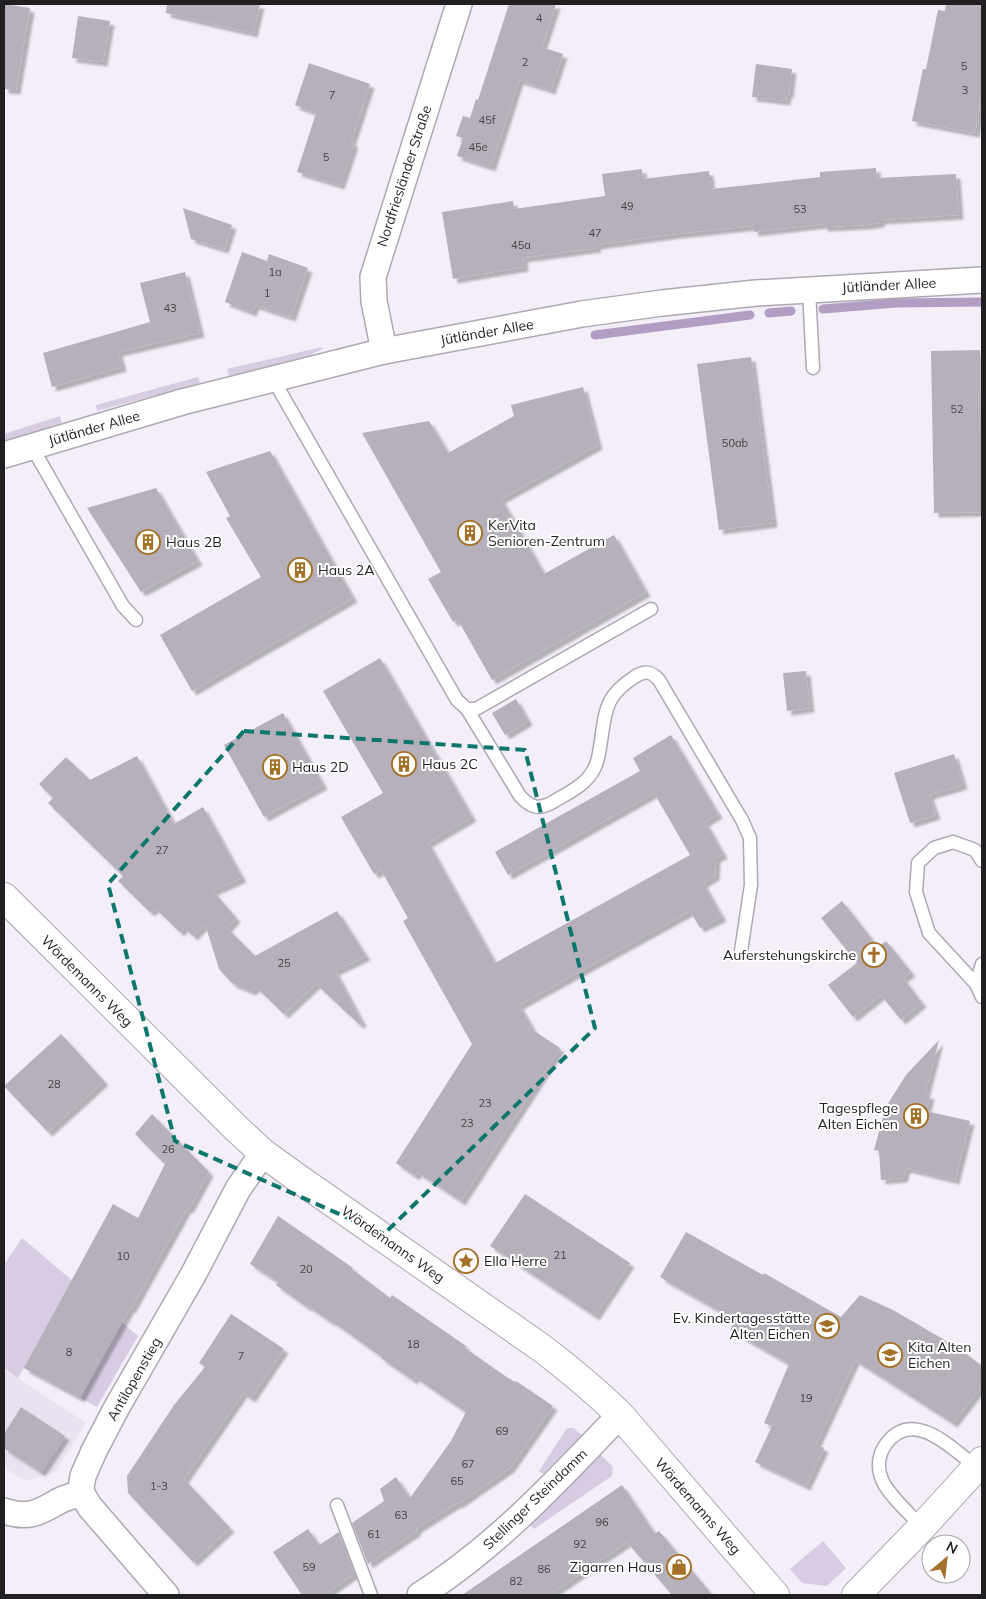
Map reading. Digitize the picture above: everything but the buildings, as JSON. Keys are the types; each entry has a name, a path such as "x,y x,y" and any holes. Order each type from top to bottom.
{"street":[{"name":"Nordfriesländer Straße","path":"384,351 374,301 373,277 459,4"},
{"name":"Jütländer Allee","path":"4,455 182,402 384,351 582,314 756,293 982,280"},
{"name":"Wördemanns Weg","path":"4,897 173,1067 263,1153 576,1374 620,1415 775,1595"},
{"name":"Antilopenstieg","path":"82,1494 83,1476 117,1407 193,1275 238,1189 263,1153"},
{"name":"Stellinger Steindamm","path":"420,1595 442,1581 485,1548 524,1513 620,1415"},
{"path":"856,1595 922,1527 979,1464"},
{"path":"4,1512 24,1516 35,1514 66,1497 82,1494 90,1507 166,1595"}],"lane":[{"path":"809,290 813,368"},
{"path":"273,379 457,700 467,709 520,796 527,804 536,807 546,806 580,785 589,777 598,760 606,708 613,695 621,685 641,673 654,674 659,680 742,820 750,838 751,885 741,951"},
{"path":"32,447 123,606 136,620"},
{"path":"467,709 476,709 652,609"},
{"path":"982,860 975,850 953,842 934,848 918,863 916,892 929,933 976,984 982,998"},
{"path":"976,984 982,964"},
{"path":"922,1527 886,1488 881,1477 879,1466 885,1445 892,1438 908,1430 918,1429 940,1438 979,1464"},
{"path":"337,1505 371,1595"}],"highlighted area":[{"path":"244,731 525,750 595,1028 384,1234 175,1141 108,884"}],"shaded area":[{"path":"322,347 322,349 307,357 229,376 227,369"},
{"path":"198,377 200,383 97,411 96,405"},
{"path":"60,416 62,423 4,441 4,434"},
{"path":"22,1238 138,1336 97,1407 24,1368 18,1378 4,1368 4,1265"},
{"path":"4,1369 86,1423 55,1472 24,1481 4,1467"},
{"path":"567,1428 573,1428 582,1435 543,1474 539,1471"},
{"path":"600,1454 613,1467 612,1476 534,1529 530,1525"},
{"path":"823,1541 846,1568 827,1586 802,1583 790,1569"}],"waterway":[{"path":"823,309 895,303 982,302"},
{"path":"769,313 791,311"},
{"path":"595,335 750,315"}],"place":[{"name":"KerVita Senioren-Zentrum","path":"470,533"},
{"name":"Haus 2B","path":"148,542"},
{"name":"Haus 2A","path":"300,570"},
{"name":"Haus 2C","path":"404,764"},
{"name":"Haus 2D","path":"275,767"},
{"name":"Auferstehungskirche","path":"874,955"},
{"name":"Tagespflege Alten Eichen","path":"916,1116"},
{"name":"Ella Herre","path":"466,1261"},
{"name":"Ev. Kindertagesstätte Alten Eichen","path":"827,1326"},
{"name":"Kita Alten Eichen","path":"890,1355"},
{"name":"Zigarren Haus","path":"679,1567"}]}
